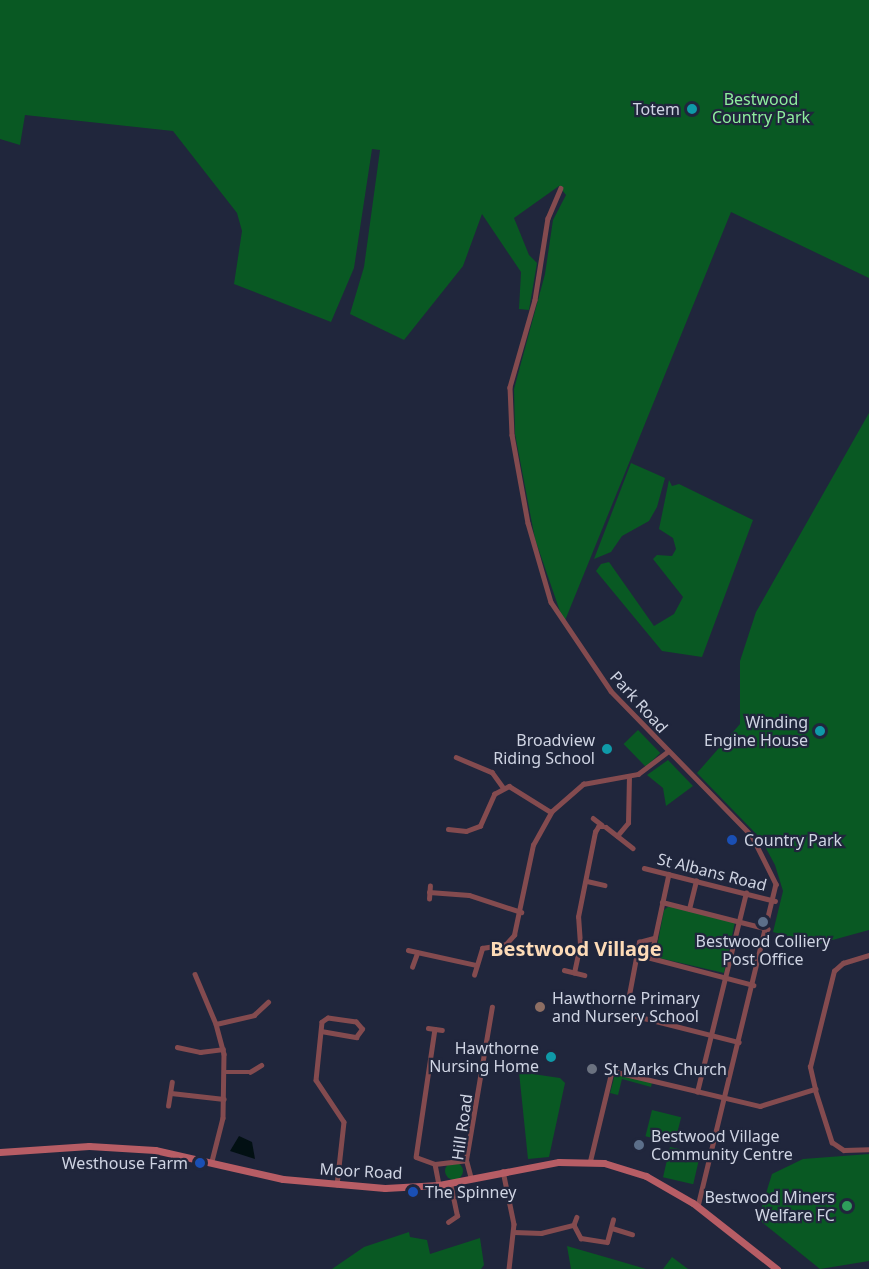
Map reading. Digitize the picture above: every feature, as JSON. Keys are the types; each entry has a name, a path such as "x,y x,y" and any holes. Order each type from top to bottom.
{"main road":[{"name":"Moor Road","path":"0,1152 96,1146 173,1152 267,1176 337,1185 439,1185 503,1170 590,1161 638,1173 698,1206 777,1269"}],"street":[{"name":"Park Road","path":"561,188 548,218 535,300 510,387 512,435 526,512 551,602 560,621 610,691 757,843 776,884 775,900 768,929 698,1206"},
{"path":"474,975 482,948 511,941 521,912 533,845 551,812 587,782 629,777 645,771 668,751"},
{"path":"456,757 492,772 503,787"},
{"path":"617,836 628,823 629,777"},
{"path":"448,829 471,830 480,826 494,794 503,787 515,787 551,812"},
{"path":"630,797 637,797"},
{"path":"592,818 633,848"},
{"path":"574,973 581,906 595,832 602,825"},
{"path":"454,837 455,830"},
{"name":"St Albans Road","path":"644,868 775,900"},
{"path":"669,874 650,953 654,960 753,985"},
{"path":"689,909 696,881"},
{"path":"587,882 605,885"},
{"path":"429,899 430,886"},
{"path":"429,892 469,895 521,912"},
{"path":"697,1092 746,893"},
{"path":"662,902 768,929"},
{"path":"629,994 639,942 654,938"},
{"path":"408,950 476,965"},
{"path":"412,967 417,953"},
{"path":"869,955 843,963 834,971 810,1067 832,1142 844,1150 869,1149"},
{"path":"564,970 584,975"},
{"path":"195,974 216,1024 223,1049 224,1099 212,1161"},
{"path":"625,982 632,984"},
{"path":"216,1024 261,1012 268,1002"},
{"name":"Hill Road","path":"471,1179 466,1160 492,1007"},
{"path":"261,1012 267,1018"},
{"path":"632,1015 739,1042"},
{"path":"321,1031 356,1036 362,1029 356,1022 328,1018 321,1022 316,1080 344,1122 337,1185"},
{"path":"428,1028 442,1030"},
{"path":"435,1029 416,1159 435,1164 466,1160"},
{"path":"187,1049 189,1042"},
{"path":"177,1047 223,1049"},
{"path":"224,1072 252,1072 261,1065"},
{"path":"590,1161 612,1068 697,1092 768,1106 815,1089"},
{"path":"252,1072 255,1078"},
{"path":"168,1106 172,1082"},
{"path":"171,1093 224,1099"},
{"path":"435,1164 439,1185"},
{"path":"503,1170 514,1232 508,1269"},
{"path":"448,1222 457,1216 450,1183"},
{"path":"577,1217 574,1225 581,1238 607,1242 613,1220"},
{"path":"514,1232 541,1233 574,1225"},
{"path":"612,1228 632,1234"}],"green space":[{"name":"Bestwood Country Park","path":"0,0 869,0 869,278 731,212 564,623 535,539 515,434 514,389 545,274 553,220 566,195 559,186 514,218 529,255 537,263 529,310 519,309 521,272 482,214 463,266 404,340 350,314 364,267 380,150 372,149 354,268 331,322 234,284 242,231 237,213 173,131 25,115 20,145 0,139"},
{"path":"869,413 869,930 818,944 773,932 783,891 775,865 761,839 697,773 740,724 740,661 756,612"},
{"path":"631,463 665,478 657,507 649,521 622,536 611,552 594,559"},
{"path":"669,480 672,486 679,484 753,520 702,657 662,651 596,571 601,564 609,562 654,626 674,614 683,597 653,559 657,555 672,556 676,549 673,538 659,529"},
{"path":"638,730 660,753 646,767 624,744"},
{"path":"668,760 693,786 666,806 663,788 647,775"},
{"path":"669,906 735,922 724,973 655,957 664,910"},
{"path":"519,1072 560,1078 565,1083 549,1157 528,1159"},
{"path":"615,1074 652,1083 651,1087 622,1079 618,1095 610,1093"},
{"path":"652,1110 681,1117 675,1143 645,1136"},
{"path":"670,1147 700,1154 693,1184 663,1177"},
{"path":"869,1154 869,1261 820,1269 758,1219 772,1174 803,1159"},
{"path":"450,1162 458,1162 463,1167 461,1178 450,1180 445,1175 445,1167"},
{"path":"409,1232 410,1237 427,1240 430,1254 480,1238 484,1265 481,1269 332,1269 364,1247"},
{"path":"567,1246 619,1261 646,1269 571,1269"},
{"path":"672,1257 688,1269 663,1269"}],"shaded area":[{"path":"239,1136 252,1142 255,1159 230,1151"}],"place":[{"name":"Totem","path":"692,109"},
{"name":"Winding Engine House","path":"820,731"},
{"name":"Broadview Riding School","path":"607,749"},
{"name":"Country Park","path":"732,840"},
{"name":"Bestwood Colliery Post Office","path":"763,922"},
{"name":"Hawthorne Primary and Nursery School","path":"540,1007"},
{"name":"Hawthorne Nursing Home","path":"551,1057"},
{"name":"St Marks Church","path":"592,1069"},
{"name":"Bestwood Village Community Centre","path":"639,1145"},
{"name":"Westhouse Farm","path":"200,1163"},
{"name":"The Spinney","path":"413,1192"},
{"name":"Bestwood Miners Welfare FC","path":"847,1206"}],"district":[{"name":"Bestwood Village","path":"576,948"}]}
